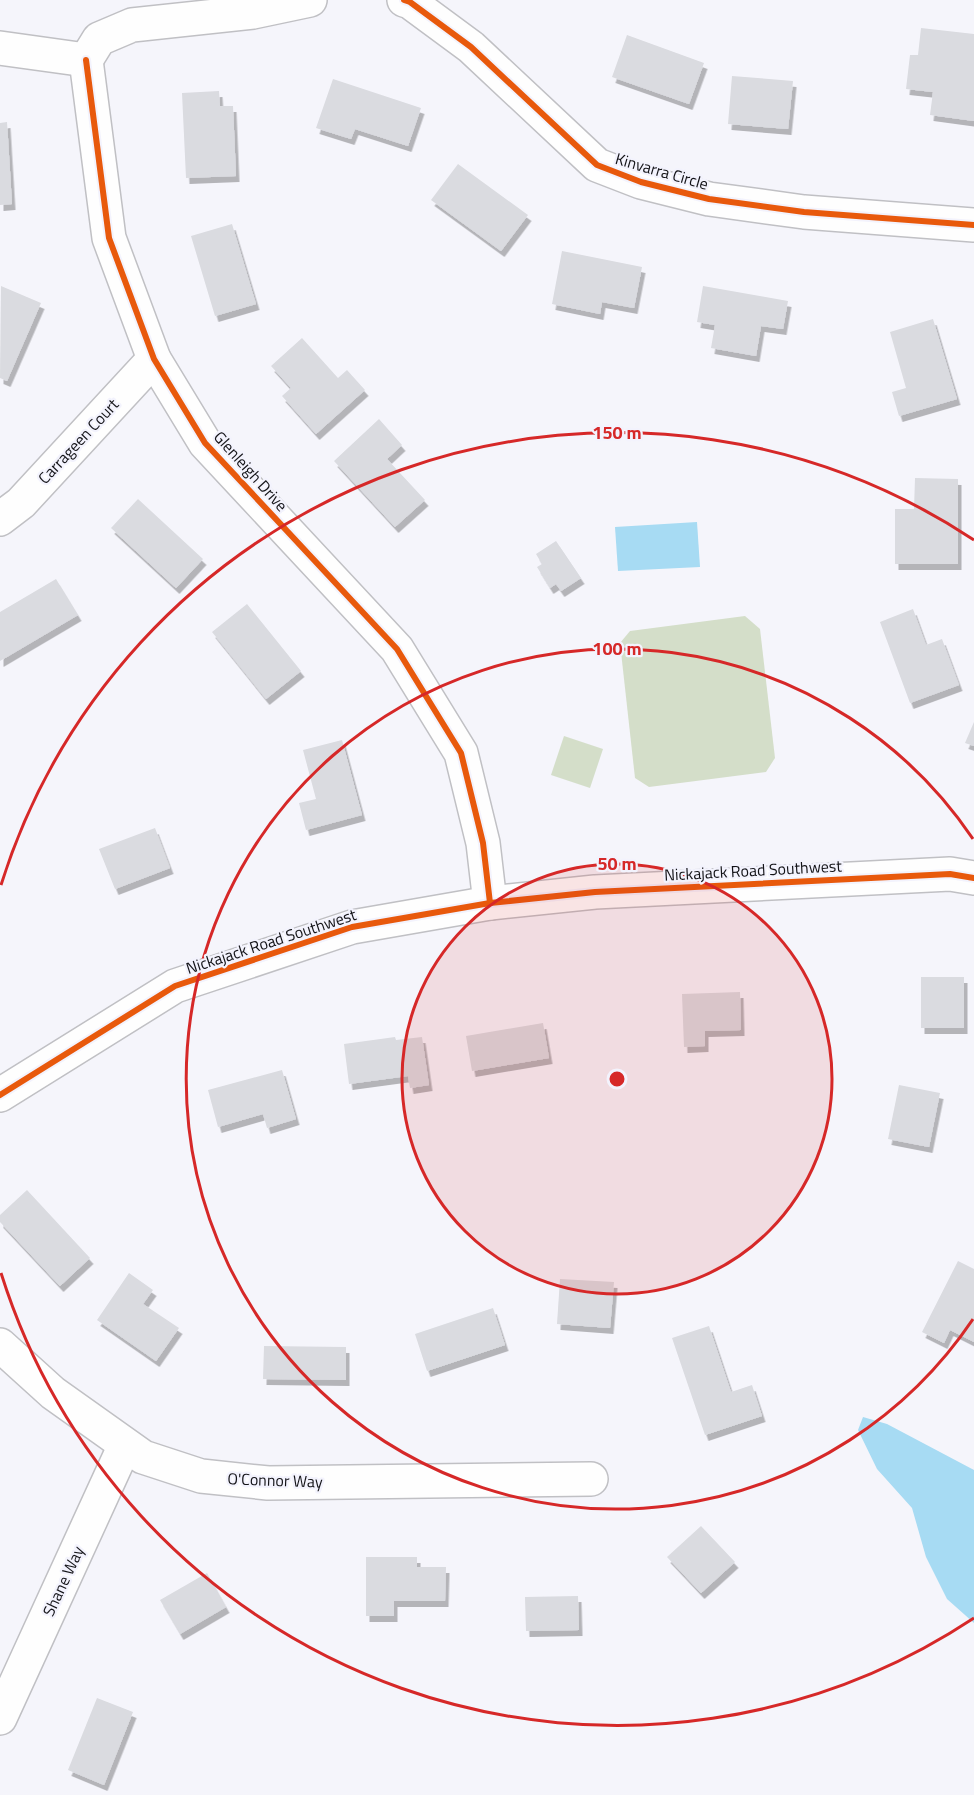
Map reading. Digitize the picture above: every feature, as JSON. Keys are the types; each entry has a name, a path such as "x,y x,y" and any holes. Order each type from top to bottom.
{"street":[{"path":"0,48 86,60 99,39 132,25 253,12 310,0"},
{"name":"Kinvarra Circle","path":"404,0 410,2 471,47 597,165 641,182 709,200 804,212 974,225"},
{"name":"Glenleigh Drive","path":"86,60 109,238 154,358 205,443 397,649 461,753 483,843 490,903"},
{"name":"Carrageen Court","path":"0,519 21,503 154,358"},
{"name":"Nickajack Road Southwest","path":"0,1095 175,986 352,927 490,903 595,892 950,874 974,878"},
{"name":"O'Connor Way","path":"0,1345 53,1393 143,1457 201,1476 268,1483 591,1479"},
{"name":"Shane Way","path":"0,1718 125,1445"}],"green space":[{"path":"745,616 760,629 775,758 766,772 649,787 635,778 620,643 630,631"},
{"path":"564,736 603,749 590,788 551,775"}],"water":[{"path":"697,522 700,567 618,571 615,527"},
{"path":"863,1417 887,1424 974,1470 974,1623 947,1599 926,1557 912,1508 877,1469 858,1430"}],"building":[{"path":"921,28 974,34 974,121 930,115 933,92 906,89 910,55 918,55"},
{"path":"627,35 704,63 689,104 612,77"},
{"path":"732,76 793,81 788,129 728,124"},
{"path":"333,79 421,108 408,146 355,129 351,139 316,128"},
{"path":"219,91 220,106 233,106 236,176 186,178 182,93"},
{"path":"7,122 12,204 0,205 0,123"},
{"path":"458,164 528,215 501,251 431,200"},
{"path":"232,224 256,304 215,316 191,236"},
{"path":"562,251 642,267 634,308 602,302 600,314 552,304"},
{"path":"1,286 41,303 7,381 0,378"},
{"path":"703,286 788,301 783,329 761,326 756,356 711,348 715,325 697,322"},
{"path":"933,319 957,399 899,416 892,392 906,388 890,332"},
{"path":"302,338 338,378 347,370 365,390 316,434 282,396 291,388 271,366"},
{"path":"379,419 402,445 387,459 425,500 395,527 334,461"},
{"path":"915,478 958,479 958,564 895,564 895,509 914,509"},
{"path":"138,499 203,559 176,588 111,528"},
{"path":"556,541 581,578 561,591 556,584 550,588 537,567 542,564 536,554"},
{"path":"56,579 78,615 0,661 0,612"},
{"path":"247,604 301,671 266,699 212,632"},
{"path":"913,609 926,645 942,639 959,685 910,703 880,622"},
{"path":"974,722 974,746 965,743"},
{"path":"342,740 362,815 306,830 299,803 316,799 303,750"},
{"path":"155,828 170,868 115,889 99,849"},
{"path":"921,977 964,977 964,1028 921,1028"},
{"path":"740,992 741,1030 705,1031 705,1046 684,1047 682,994"},
{"path":"543,1023 549,1058 472,1071 466,1036"},
{"path":"395,1037 396,1040 422,1037 429,1085 410,1088 408,1076 349,1084 344,1044"},
{"path":"282,1070 296,1119 267,1128 263,1114 218,1127 208,1090"},
{"path":"899,1085 940,1093 929,1147 888,1139"},
{"path":"27,1190 90,1258 60,1286 0,1222 0,1215"},
{"path":"958,1261 974,1269 974,1342 950,1330 944,1343 922,1332"},
{"path":"129,1273 153,1290 143,1304 179,1328 156,1361 97,1320"},
{"path":"560,1279 614,1282 610,1328 557,1324"},
{"path":"493,1308 505,1345 427,1371 415,1334"},
{"path":"709,1326 731,1392 752,1385 762,1416 705,1435 672,1338"},
{"path":"264,1346 346,1347 346,1380 263,1379"},
{"path":"701,1526 735,1562 701,1593 667,1557"},
{"path":"366,1557 417,1557 417,1567 446,1567 445,1601 394,1601 394,1616 366,1616"},
{"path":"207,1573 226,1607 180,1634 160,1600"},
{"path":"578,1596 579,1630 526,1631 525,1597"},
{"path":"97,1698 133,1712 104,1785 68,1770"}],"cycle path":[{"path":"404,0 410,2 471,47 597,165 641,182 709,199 804,212 974,225"},
{"path":"86,60 109,238 154,359 205,443 397,649 461,753 483,843 490,903"},
{"path":"0,1095 175,986 352,927 490,903 595,892 950,874 974,878"}]}
